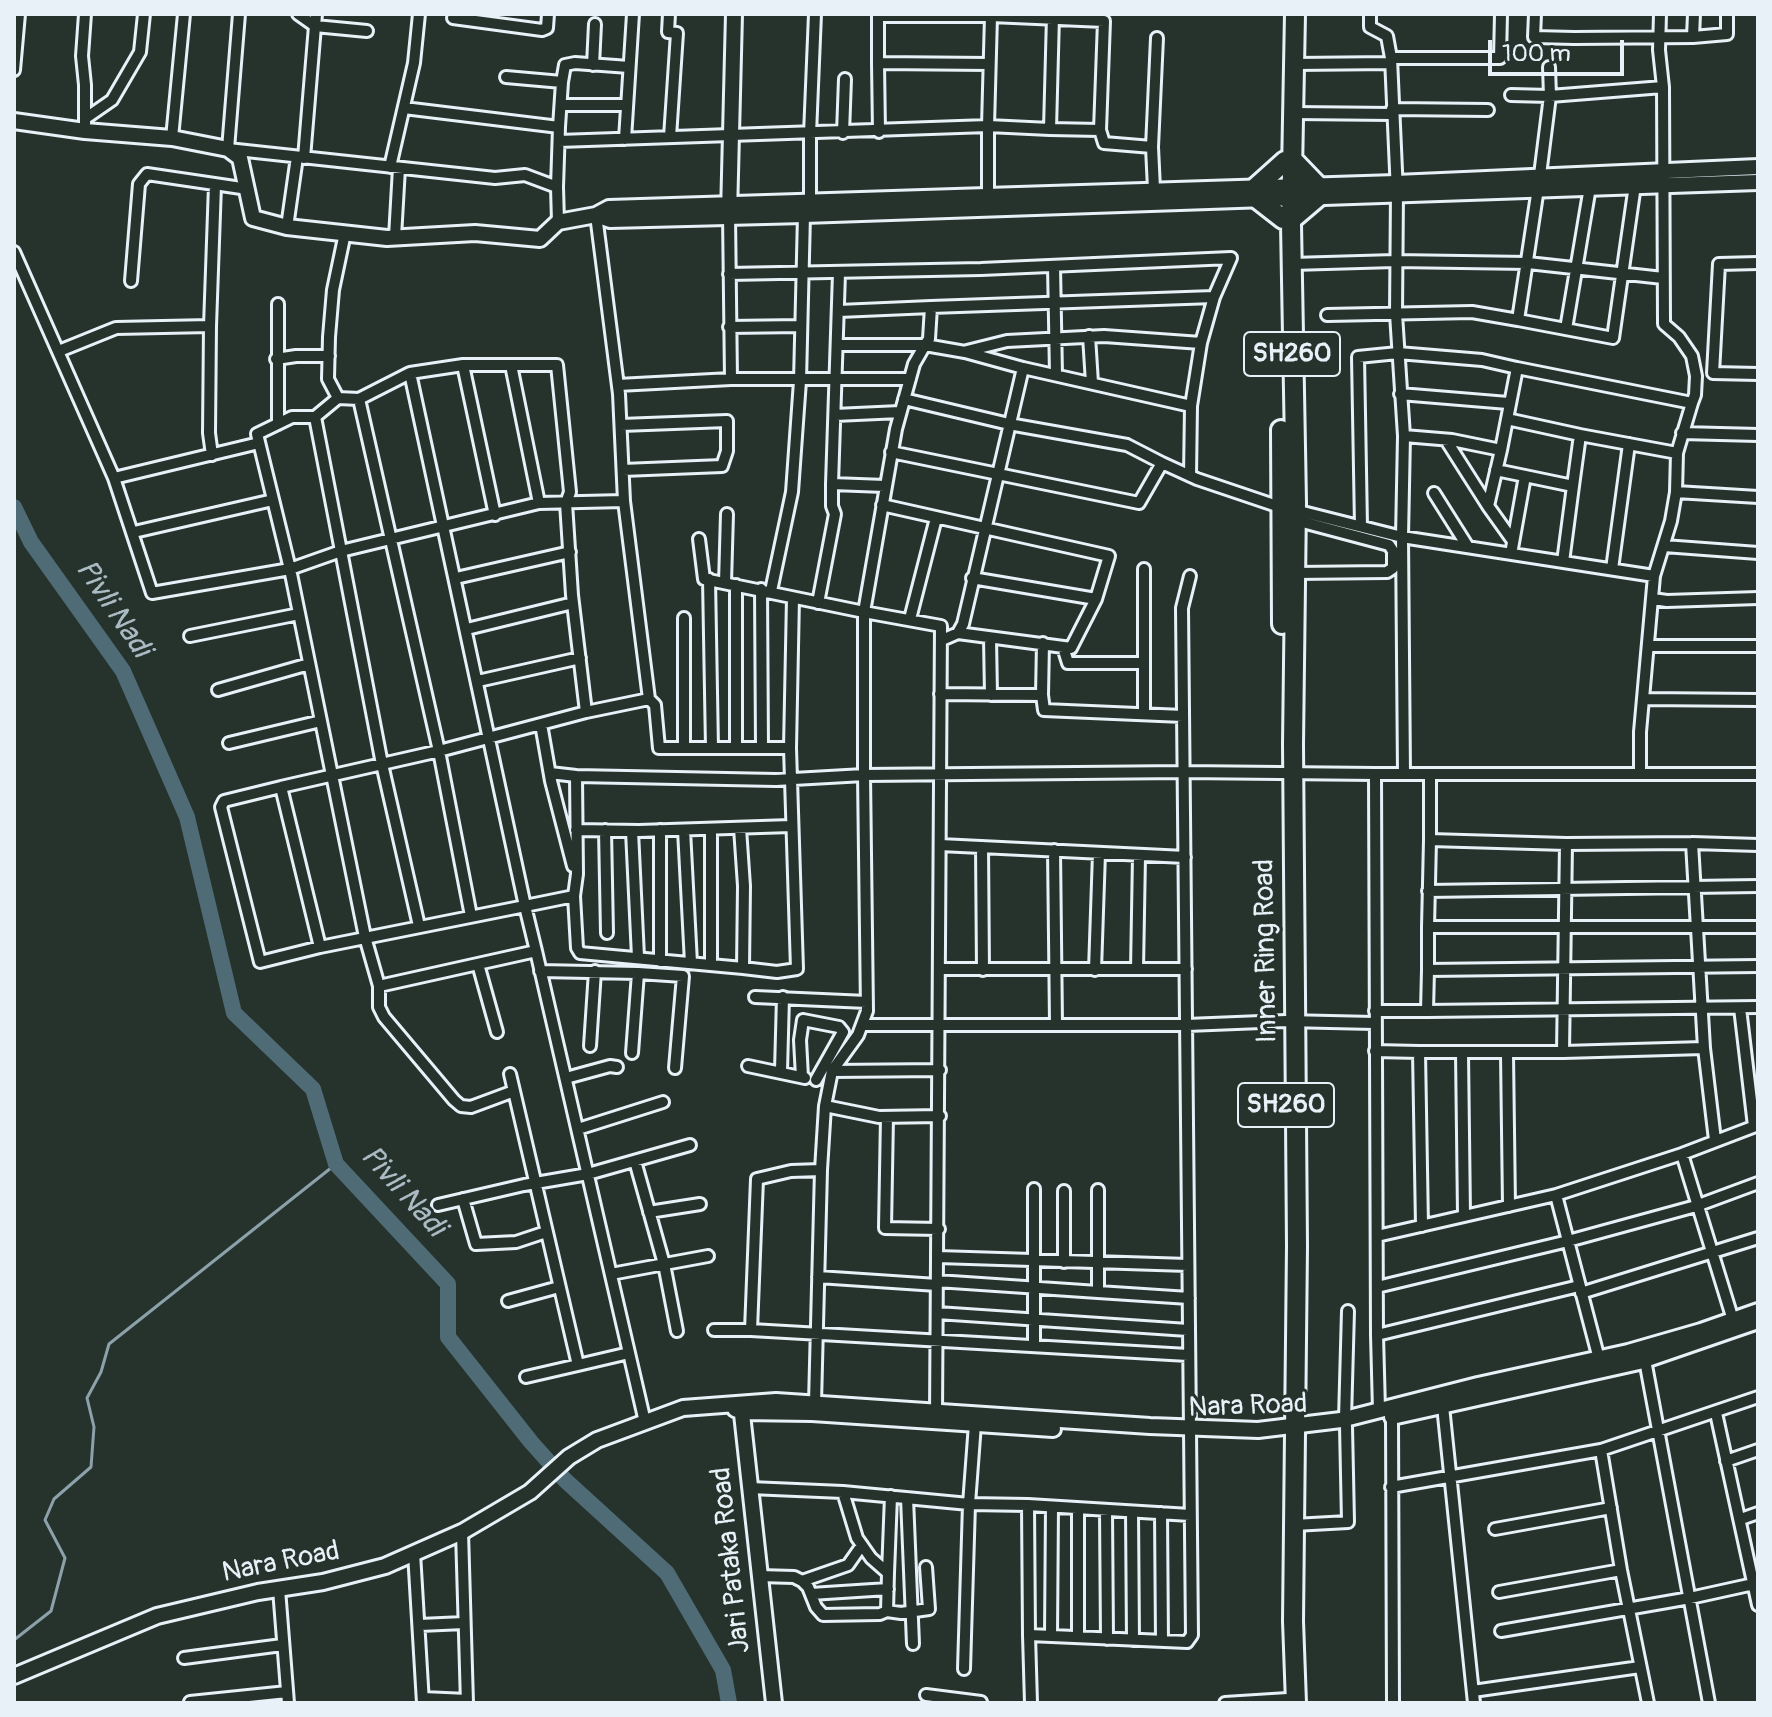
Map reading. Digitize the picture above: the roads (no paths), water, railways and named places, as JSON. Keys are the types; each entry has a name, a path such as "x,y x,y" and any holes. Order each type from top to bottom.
{"highway":[{"name":"Inner Ring Road","path":"1287,14 1289,160"},
{"name":"Inner Ring Road","path":"1290,1702 1291,1022 1288,772 1295,573 1290,513 1287,192 1294,113 1295,14"},
{"path":"1289,160 1318,191 1287,219 1256,192 1289,160"},
{"name":"Inner Ring Road","path":"1287,219 1292,264 1284,735 1288,772"},
{"name":"Inner Ring Road","path":"1290,1702 1294,1525 1291,1430"}],"street":[{"path":"14,70 19,14"},
{"path":"85,14 82,56 85,125"},
{"path":"85,125 112,100 140,52 144,14"},
{"path":"172,138 184,14"},
{"path":"228,149 239,14"},
{"path":"298,14 315,26 367,31"},
{"path":"287,227 301,158 316,14"},
{"path":"395,237 394,168 414,63 419,14"},
{"path":"453,18 468,17 542,30 547,28 548,14"},
{"path":"625,139 633,14"},
{"path":"669,14 668,32 677,33 670,137"},
{"path":"731,379 729,210 734,14"},
{"path":"762,748 766,590 792,492 800,381 815,14"},
{"path":"1370,14 1370,27 1387,36 1391,60 1397,188 1396,314 1404,436 1404,774"},
{"path":"1295,64 1500,58 1501,14"},
{"path":"1535,14 1534,37 1693,37 1727,34 1727,14"},
{"path":"1640,774 1654,576 1676,492 1677,453 1695,395 1696,376 1692,356 1679,337 1664,324 1660,14"},
{"path":"1693,37 1694,14"},
{"path":"879,132 878,15 1053,17 1104,21 1100,130 1104,143 1152,147"},
{"path":"988,203 991,15"},
{"path":"1050,129 1053,17"},
{"path":"593,65 595,24"},
{"path":"1154,189 1152,147 1157,38"},
{"path":"878,63 989,64"},
{"path":"558,222 559,127 565,65 629,67"},
{"path":"1518,320 1540,182 1550,96 1549,67"},
{"path":"506,77 562,82"},
{"path":"843,133 845,79"},
{"path":"1511,95 1550,96 1663,87"},
{"path":"561,105 627,105"},
{"path":"404,108 559,127"},
{"path":"1294,113 1488,110"},
{"path":"14,121 85,125 228,149 394,168 495,178 525,175 557,187"},
{"path":"559,141 988,126 1100,130"},
{"path":"228,149 240,158 253,218 287,227 395,237 475,233 540,239 558,222 596,215 609,208 807,209 1256,192"},
{"path":"988,203 1154,189 1318,191 1664,177 1758,167"},
{"path":"131,281 139,184 147,174 248,189"},
{"path":"1540,182 1590,187 1635,185 1664,177 1758,182"},
{"path":"212,455 209,433 210,326 215,185"},
{"path":"1327,315 1472,312 1613,338 1635,185"},
{"path":"1566,329 1590,187"},
{"path":"596,215 618,385 624,501 649,699 655,705 659,748 790,748"},
{"path":"338,398 328,379 333,290 345,233"},
{"path":"14,252 114,478 152,593 290,569 341,551 539,503 624,501"},
{"path":"729,274 839,273 1231,258 1214,297 1201,343 1191,406 1190,476"},
{"path":"1292,264 1395,261 1528,263 1663,278"},
{"path":"1758,263 1719,264 1713,373 1758,374"},
{"path":"1054,266 1056,375"},
{"path":"818,603 835,514 832,484 839,273"},
{"path":"14,283 24,275"},
{"path":"839,311 1214,297"},
{"path":"278,304 278,424"},
{"path":"815,1403 825,1106 831,1077 862,1027 867,1002 864,612 891,452 914,364 929,339 931,307"},
{"path":"59,351 116,328 210,326"},
{"path":"729,327 801,326"},
{"path":"965,352 1007,341 1089,336 1201,343"},
{"path":"1089,336 1092,383"},
{"path":"838,345 925,345 1191,406"},
{"path":"1361,526 1358,357 1398,353 1482,360 1692,403"},
{"path":"276,359 329,356"},
{"path":"463,365 495,515"},
{"path":"514,1091 471,1107 461,1106 384,1017 379,1007 379,986 365,937 290,569 257,434 292,417 315,417 338,398 359,399 410,373 463,365 557,365 570,492 566,503 573,603 586,712"},
{"path":"511,365 539,503"},
{"path":"958,633 963,624 1023,368"},
{"path":"1488,506 1517,368"},
{"path":"410,373 525,906 645,1422"},
{"path":"618,385 731,379 910,379"},
{"path":"1400,394 1508,403"},
{"path":"359,399 439,751 471,916"},
{"path":"904,399 1009,424 1127,445 1190,476 1389,545 1393,551 1393,568 1387,572 1295,573"},
{"path":"835,415 900,412"},
{"path":"315,417 382,764 419,926"},
{"path":"1507,419 1677,453"},
{"path":"621,425 727,421 727,451 722,466 623,470"},
{"path":"1682,433 1758,435"},
{"path":"1563,562 1580,435"},
{"path":"1404,436 1501,450"},
{"path":"1446,440 1513,541"},
{"path":"114,478 259,443"},
{"path":"1612,569 1629,444"},
{"path":"891,452 1139,503 1162,463"},
{"path":"1496,470 1573,486"},
{"path":"1511,554 1525,476"},
{"path":"832,484 885,486"},
{"path":"1676,492 1758,497"},
{"path":"1434,493 1468,547"},
{"path":"134,532 273,500"},
{"path":"882,505 1109,556 1096,599 1071,648 958,633 942,640"},
{"path":"1290,513 1402,537 1654,576"},
{"path":"727,514 736,748"},
{"path":"910,619 936,518"},
{"path":"699,539 704,579 941,626 936,1417"},
{"path":"1664,546 1758,553"},
{"path":"456,578 570,552"},
{"path":"1144,569 1144,714"},
{"path":"1029,1635 1187,1642 1192,1635 1183,716 1185,645 1182,608 1190,576"},
{"path":"972,578 1096,599"},
{"path":"709,579 712,748"},
{"path":"576,776 577,874 574,896 577,948 580,953 777,972 797,969 790,748 793,598"},
{"path":"1653,599 1758,598"},
{"path":"467,629 573,603"},
{"path":"190,636 299,614"},
{"path":"684,618 684,748"},
{"path":"990,638 991,695"},
{"path":"1043,643 1044,710 1183,716"},
{"path":"1649,646 1758,646"},
{"path":"1063,647 1068,663 1144,663"},
{"path":"478,681 580,658"},
{"path":"218,690 309,664"},
{"path":"940,694 1042,695"},
{"path":"574,896 365,937 260,962 221,807 224,801 649,699"},
{"path":"1643,699 1758,700"},
{"path":"229,743 321,721"},
{"path":"541,724 569,858 577,874"},
{"path":"550,773 576,776 791,778 1184,772 1758,774"},
{"path":"1375,774 1377,1335 1391,1487 1393,1703"},
{"path":"1427,1011 1430,775"},
{"path":"281,787 320,947"},
{"path":"576,830 791,826"},
{"path":"740,828 744,886 743,968"},
{"path":"711,829 711,964"},
{"path":"605,830 607,933"},
{"path":"660,830 660,961"},
{"path":"684,830 691,963"},
{"path":"632,831 638,957"},
{"path":"1430,840 1758,845"},
{"path":"1692,843 1704,1048 1715,1140"},
{"path":"1563,1052 1566,844"},
{"path":"940,845 1185,857"},
{"path":"982,847 983,970"},
{"path":"1054,850 1056,1024"},
{"path":"1095,970 1099,853"},
{"path":"1137,969 1139,856"},
{"path":"1428,891 1758,886"},
{"path":"1428,927 1758,927"},
{"path":"379,986 536,951"},
{"path":"478,964 497,1032"},
{"path":"1428,970 1758,966"},
{"path":"940,969 1186,969"},
{"path":"540,971 683,976 675,1068"},
{"path":"590,1046 595,971"},
{"path":"632,1053 638,973"},
{"path":"755,997 867,1002"},
{"path":"781,1071 783,997"},
{"path":"816,1080 843,1032 862,1027 940,1024 1187,1025 1291,1022 1427,1011 1758,1007"},
{"path":"1377,1236 1556,1195 1756,1126 1740,1008"},
{"path":"802,1077 800,1040 803,1020 839,1027 843,1032"},
{"path":"1375,1051 1507,1054 1704,1048"},
{"path":"1419,1052 1422,1226"},
{"path":"1462,1053 1464,1215"},
{"path":"1507,1054 1509,1206"},
{"path":"566,1078 610,1066 617,1067"},
{"path":"748,1066 816,1080 940,1070"},
{"path":"510,1074 533,1183 578,1365"},
{"path":"578,1129 663,1102"},
{"path":"825,1106 887,1117 940,1116"},
{"path":"887,1117 885,1228 939,1229"},
{"path":"438,1205 588,1174 690,1145"},
{"path":"1682,1154 1733,1320"},
{"path":"635,1161 664,1264 677,1331"},
{"path":"751,1330 757,1179 791,1171 821,1170"},
{"path":"1377,1287 1568,1241 1696,1206 1758,1183"},
{"path":"1034,1189 1034,1345"},
{"path":"1098,1190 1098,1292"},
{"path":"1064,1191 1064,1262"},
{"path":"1556,1195 1599,1359"},
{"path":"463,1199 476,1244 516,1242 546,1232"},
{"path":"649,1212 700,1204"},
{"path":"1377,1335 1580,1290 1758,1238"},
{"path":"611,1274 708,1256"},
{"path":"938,1257 1188,1265"},
{"path":"818,1277 1189,1298"},
{"path":"508,1301 559,1287"},
{"path":"1294,1525 1348,1522 1348,1311"},
{"name":"Nara Road","path":"1386,1414 1478,1385 1599,1359 1701,1331 1758,1311"},
{"path":"937,1313 1188,1330"},
{"name":"Nara Road","path":"14,1676 157,1616 323,1582 371,1570 414,1553 462,1532 530,1492 569,1457 597,1440 683,1408 815,1403 975,1424 1189,1432 1291,1430 1443,1406 1645,1360 1758,1321"},
{"path":"714,1330 817,1332 1188,1355"},
{"path":"526,1377 629,1353"},
{"path":"1645,1360 1709,1703"},
{"path":"1391,1487 1601,1450 1758,1397"},
{"path":"1443,1406 1474,1697 1640,1667"},
{"name":"Nara Road","path":"737,1407 1189,1432"},
{"name":"Jari Pataka Road","path":"737,1407 750,1488 774,1703"},
{"path":"1716,1413 1756,1578 1758,1605"},
{"path":"964,1669 969,1504 975,1424"},
{"path":"1601,1450 1648,1703"},
{"path":"1726,1461 1758,1450"},
{"path":"750,1488 843,1492 969,1504 1190,1515"},
{"path":"843,1492 857,1538 871,1558 888,1573"},
{"path":"887,1611 891,1496"},
{"path":"907,1498 913,1644"},
{"path":"1028,1505 1031,1703"},
{"path":"1051,1635 1052,1507"},
{"path":"1495,1529 1611,1508"},
{"path":"1078,1509 1078,1636"},
{"path":"1106,1511 1107,1639"},
{"path":"1132,1512 1133,1640"},
{"path":"1161,1513 1162,1641"},
{"path":"1741,1519 1758,1513"},
{"path":"414,1553 423,1700 467,1702 462,1532"},
{"path":"802,1581 848,1565 862,1545"},
{"path":"759,1576 794,1577 802,1581 816,1607 829,1617 929,1609 926,1567"},
{"path":"1499,1592 1621,1570"},
{"path":"1501,1631 1690,1598 1756,1578"},
{"path":"190,1702 288,1698 279,1589"},
{"path":"811,1594 888,1589"},
{"path":"420,1625 464,1623"},
{"path":"184,1658 282,1645"},
{"path":"926,1695 939,1699 994,1703"},
{"path":"1225,1703 1290,1702"}],"waterway":[{"name":"Pivli Nadi","path":"14,507 31,542 123,671 187,817 234,1013 313,1089 336,1164 448,1284 448,1337 565,1480 667,1573 723,1670 729,1703"},
{"path":"14,1640 51,1611 65,1558 45,1520 54,1499 91,1467 94,1427 87,1398 101,1372 109,1344 336,1164"}]}
